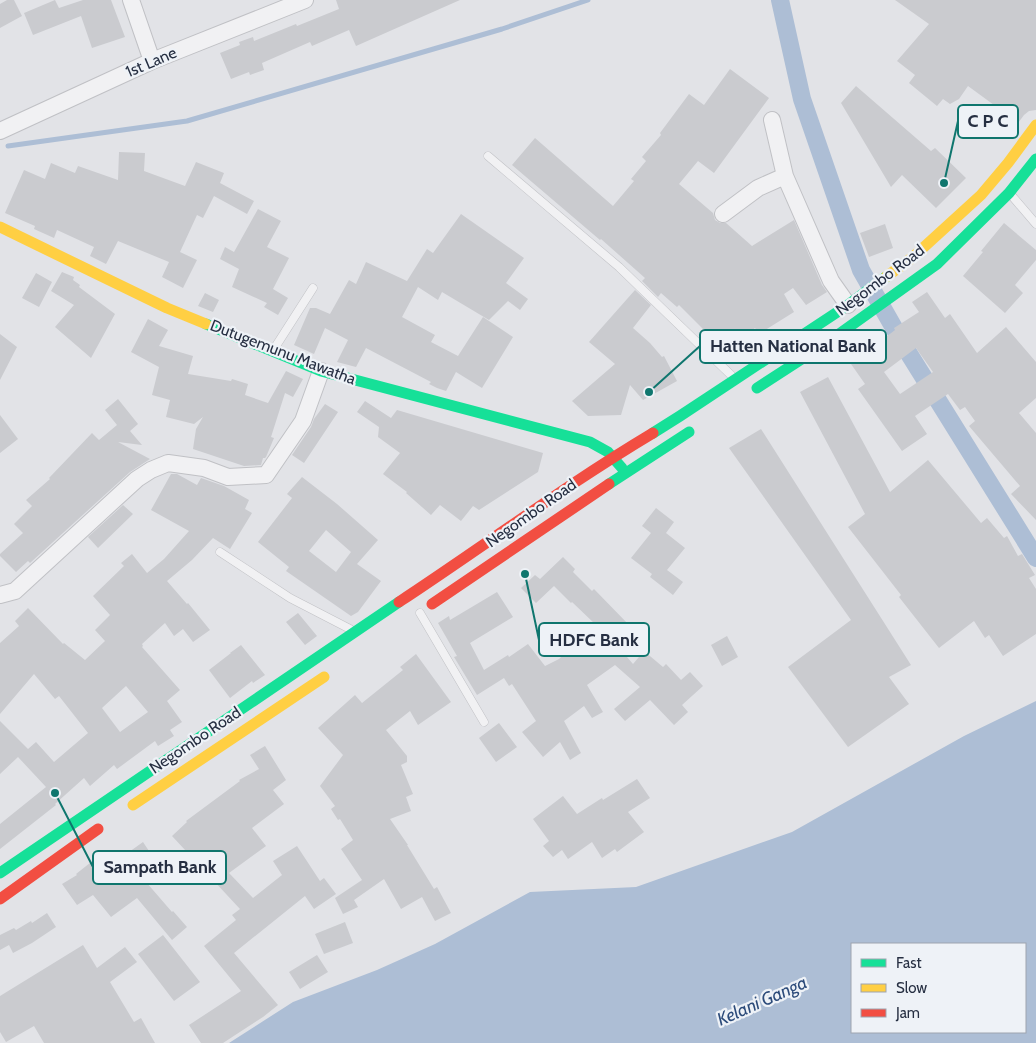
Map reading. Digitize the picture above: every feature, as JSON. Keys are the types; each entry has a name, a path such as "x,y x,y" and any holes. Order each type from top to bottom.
{"main road":[{"name":"Negombo Road","path":"0,873 614,456 680,416 851,303 913,257 950,224 980,195 1008,163 1036,125"},
{"name":"Negombo Road","path":"747,395 828,342 937,264 1009,193 1036,159"},
{"name":"Dutugemunu Mawatha","path":"0,227 167,308 321,371 590,442 604,448 614,456 625,473"},
{"name":"Negombo Road","path":"416,615 625,473 698,426"},
{"name":"Negombo Road","path":"120,814 331,672"},
{"path":"0,899 104,824"}],"street":[{"path":"131,0 152,61"},
{"name":"1st Lane","path":"0,130 152,61 305,0"},
{"path":"772,120 785,176 831,281 851,303"},
{"path":"723,214 758,188 785,176"},
{"path":"0,595 15,591 137,479 151,470 168,463 204,468 228,477 266,475 302,421 321,371"}],"lane":[{"path":"488,156 619,267 735,380"},
{"path":"1009,193 1036,224"},
{"path":"273,351 313,288"},
{"path":"220,552 290,598 357,632"},
{"path":"416,615 484,722"}],"water":[{"name":"Kelani Ganga","path":"1036,701 1036,1043 229,1043 293,1002 377,970 435,944 530,892 636,887 792,832 964,736"}],"building":[{"path":"7,0 14,0 22,16 0,28 0,4"},
{"path":"55,0 59,8 83,0 111,0 125,37 92,48 81,16 33,35 24,13"},
{"path":"336,0 460,0 356,46 349,30 312,46 310,42 262,63 264,70 250,75 249,72 231,79 220,53 240,45 239,42 253,37 254,41 339,9"},
{"path":"895,0 1036,0 1036,110 1029,111 1024,115 1012,131 1003,125 1009,116 968,86 959,99 950,104 943,99 937,106 909,83 915,75 897,61 929,24"},
{"path":"730,69 769,98 714,173 698,161 679,184 713,213 715,220 720,223 726,223 752,246 794,220 822,285 827,292 806,305 793,288 784,294 794,312 759,334 755,328 728,354 679,305 677,307 661,293 658,297 642,281 645,278 512,165 535,138 613,206 634,181 631,179 646,161 642,157 661,135 660,133 689,94 704,105"},
{"path":"856,86 931,151 935,148 966,178 936,208 902,175 891,187 841,103"},
{"path":"119,152 145,153 144,171 185,186 196,162 224,173 220,183 254,201 247,214 214,196 203,218 197,215 180,252 197,260 183,288 162,277 169,262 118,241 106,264 90,256 94,247 57,230 54,238 34,229 35,226 5,213 24,170 45,179 51,163 75,173 78,166 118,180"},
{"path":"258,209 281,221 267,247 289,258 273,289 288,298 278,315 264,307 267,303 232,287 239,269 220,259 225,247 234,252"},
{"path":"461,214 524,258 506,283 528,299 520,310 508,301 489,320 442,292 438,300 418,287 402,317 435,335 431,342 458,356 483,317 513,337 482,388 456,372 446,391 437,388 429,384 431,382 366,348 356,367 337,362 348,340 325,328 314,354 294,345 310,308 316,308 330,314 349,280 356,284 366,262 407,281 427,249 433,253"},
{"path":"1004,223 1036,250 1036,260 1015,285 1023,293 1005,313 963,276"},
{"path":"885,224 893,248 869,257 860,233"},
{"path":"62,272 74,277 73,280 80,285 79,287 115,314 91,358 55,327 74,305 51,291"},
{"path":"36,273 52,282 39,307 22,298"},
{"path":"635,290 651,305 633,328 662,357 664,356 677,381 643,400 630,385 621,415 588,416 572,401 615,364 589,342"},
{"path":"927,292 945,318 950,314 977,353 1006,327 1036,362 1036,398 1019,413 1036,433 1036,520 1011,494 1020,486 969,426 975,421 965,407 960,410 948,394 915,416 927,434 902,451 858,389 865,384 851,364 895,330 894,328 919,312 912,302","holes":["916,348 933,372 900,394 884,372"]},
{"path":"205,293 219,300 213,312 198,306"},
{"path":"148,319 168,330 159,346 193,356 188,374 231,381 232,379 248,384 245,395 268,403 286,371 303,379 293,397 285,393 271,437 274,438 261,465 244,466 193,449 196,429 203,417 194,424 166,417 170,400 152,395 159,367 131,352"},
{"path":"0,334 17,347 0,380"},
{"path":"828,377 890,492 928,460 981,523 987,518 1004,538 1007,536 1018,556 1022,554 1035,575 1029,578 1036,589 1036,634 1003,656 989,635 985,638 974,621 939,648 848,527 865,514 800,392"},
{"path":"118,399 138,424 130,431 142,445 118,442 150,459 130,472 30,563 28,561 16,572 0,554 23,533 14,524 32,506 26,500 50,479 92,433 99,440 117,425 105,410"},
{"path":"365,401 391,418 397,410 543,453 538,472 479,510 473,506 461,521 440,505 431,515 407,492 383,474 400,453 378,437 379,427 357,412"},
{"path":"325,404 338,412 304,463 292,455"},
{"path":"0,415 18,439 0,453"},
{"path":"761,429 911,665 889,677 909,704 848,747 788,667 851,620 729,448"},
{"path":"171,474 177,474 197,485 201,478 224,486 249,500 245,509 252,513 230,549 213,538 192,560 167,581 210,630 193,642 183,629 174,636 165,623 142,644 142,647 180,690 167,701 182,722 170,730 174,736 158,746 155,741 117,769 114,765 90,786 84,778 56,805 0,849 0,824 46,787 18,757 0,774 0,721 28,749 36,742 54,762 88,733 59,696 55,699 34,674 0,714 0,643 19,626 15,621 28,608 63,644 85,660 105,641 95,630 110,615 93,596 124,566 121,563 132,554 147,573 164,559 189,531 151,510","holes":["126,686 148,712 120,732 102,708"]},
{"path":"302,477 337,504 378,540 357,564 381,581 358,612 351,616 286,571 289,567 258,542 292,498 287,494","holes":["326,530 351,552 336,572 309,551"]},
{"path":"123,505 133,514 98,548 88,537"},
{"path":"656,508 674,522 666,533 685,548 667,570 683,582 673,595 650,577 652,574 631,558 651,533 642,526"},
{"path":"563,557 575,569 573,572 592,591 594,589 630,626 614,642 633,664 644,651 663,667 666,664 681,680 690,672 703,686 682,705 688,712 674,725 650,700 625,721 614,709 640,687 615,665 587,685 603,712 592,718 584,706 564,721 581,753 570,760 560,742 543,757 522,732 536,721 512,684 509,686 504,678 477,695 454,657 457,656 438,623 449,616 450,620 497,592 513,617 470,643 484,670 508,655 509,657 528,644 545,666 559,659 595,624 554,586 536,603 521,588 535,575 540,579"},
{"path":"298,613 317,636 305,645 286,622"},
{"path":"727,636 738,657 722,666 711,645"},
{"path":"241,645 265,675 253,683 252,681 230,698 209,670"},
{"path":"416,654 451,702 418,725 410,711 386,730 407,756 407,762 401,765 413,794 406,797 411,811 390,819 434,889 437,887 451,913 435,921 422,897 401,909 384,879 354,900 358,907 343,914 335,898 362,880 341,849 353,840 340,819 338,820 331,809 335,806 320,786 343,755 318,728 355,695 362,703 403,670 400,667"},
{"path":"499,723 517,747 496,762 479,738"},
{"path":"265,746 286,780 273,790 284,804 252,828 266,846 229,873 253,898 282,875 273,861 297,846 320,881 324,878 336,894 314,909 305,896 234,953 278,1005 223,1043 201,1043 189,1025 241,991 204,946 236,920 232,915 240,909 172,836 186,821 239,780 259,769 250,755"},
{"path":"637,779 650,798 628,812 644,832 617,852 615,849 602,858 592,842 568,859 562,850 553,857 543,846 549,841 533,819 563,796 577,814"},
{"path":"143,842 157,863 140,875 187,927 172,940 137,898 111,917 93,895 77,905 62,884 77,875 95,859 104,870"},
{"path":"47,913 56,927 13,953 9,945 0,950 0,935 14,928 16,930 31,921 32,923"},
{"path":"345,922 353,943 324,954 315,934"},
{"path":"163,935 200,982 174,1001 138,954"},
{"path":"83,945 97,968 125,947 137,962 110,982 134,1022 141,1018 155,1043 44,1043 34,1026 6,1042 0,1032 0,996"},
{"path":"317,955 328,972 300,989 289,972"}],"waterway":[{"path":"8,146 187,121 502,29 588,0"},
{"path":"780,0 802,99 861,270 906,349 1036,558"}],"traffic: fast":[{"path":"757,388 828,342 937,264 1009,193 1036,159"},
{"path":"653,433 848,305 886,277"},
{"path":"206,324 321,371 590,442 608,452 622,468"},
{"path":"609,484 689,432"},
{"path":"0,873 399,602"}],"traffic: slow":[{"path":"886,277 913,257 981,195 1036,125"},
{"path":"0,227 167,308 206,324"},
{"path":"133,805 324,677"}],"traffic: jam":[{"path":"399,602 557,495 653,433"},
{"path":"432,604 609,484"},
{"path":"0,899 98,829"}],"place":[{"name":"C P C","path":"944,183"},
{"name":"Hatten National Bank","path":"649,392"},
{"name":"HDFC Bank","path":"525,574"},
{"name":"Sampath Bank","path":"55,793"}]}
